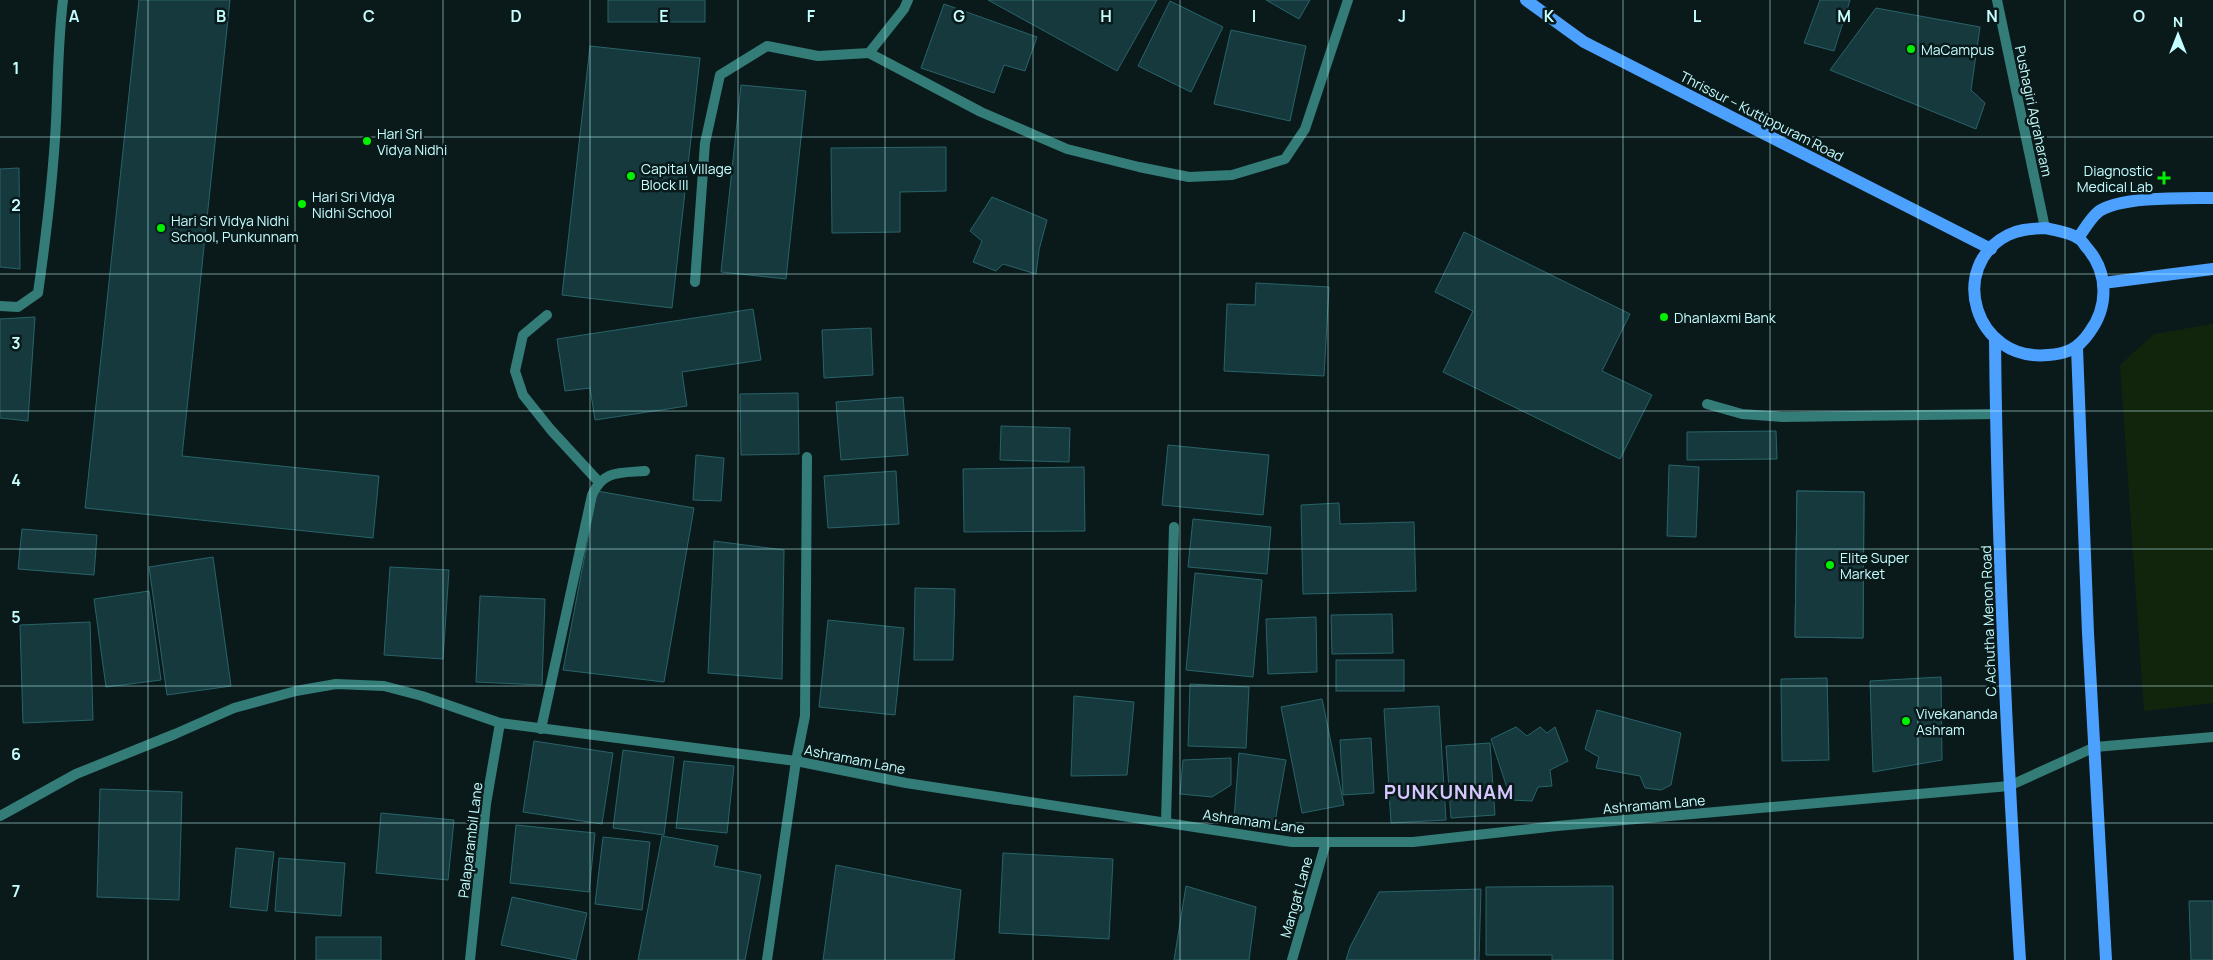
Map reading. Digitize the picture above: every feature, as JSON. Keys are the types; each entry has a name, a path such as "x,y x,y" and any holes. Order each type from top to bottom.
{"main road":[{"name":"Thrissur – Kuttippuram Road","path":"1526,0 1584,42 1992,248"},
{"path":"2078,238 2098,212 2120,204 2162,199 2213,198"},
{"path":"2045,228 2078,238 2099,267 2104,283 2104,301 2098,319 2077,348 2055,355 2034,357 2013,352 1995,340 1983,324 1976,305 1974,285 1980,265 1992,248 2007,236 2025,229 2045,228"},
{"path":"2104,283 2213,269"},
{"name":"C Achutha Menon Road","path":"1995,340 2009,786 2020,960"},
{"path":"2077,348 2106,960"}],"street":[{"path":"0,306 18,307 38,294 46,239 56,123 57,54 63,0"},
{"path":"869,53 904,9 908,0"},
{"path":"695,282 705,143 720,75 767,46 818,56 869,53 981,112 1067,149 1138,167 1189,177 1232,175 1285,159 1305,129 1348,0"},
{"name":"Pushagiri Agraharam","path":"1997,0 2045,228"},
{"path":"547,315 523,335 515,371 523,395 551,430 598,481"},
{"path":"1707,404 1742,414 1783,417 1996,414"},
{"path":"767,960 796,761 805,716 808,457"},
{"path":"541,728 592,494 598,481 614,474 645,471"},
{"path":"1166,822 1174,527"},
{"name":"Ashramam Lane","path":"0,816 76,774 234,708 296,691 336,684 384,686 422,696 500,724 796,761 906,783 1292,842 1413,842 1557,826 2009,786 2095,747 2213,737"},
{"name":"Palaparambil Lane","path":"470,960 486,804 500,724"},
{"name":"Mangat Lane","path":"1292,960 1326,842"}],"green space":[{"path":"2213,324 2213,703 2144,711 2120,365 2154,334"}],"building":[{"name":"Hari Sri Vidya Nidhi School, Punkunnam","path":"139,0 230,0 182,456 379,476 373,538 85,508"},
{"path":"608,0 705,0 705,22 608,22"},
{"path":"988,0 1157,0 1117,71"},
{"path":"1266,0 1310,0 1299,19"},
{"path":"1820,0 1850,0 1834,51 1804,43"},
{"path":"1170,1 1223,27 1191,92 1138,66"},
{"path":"944,4 1037,37 1025,71 1004,65 994,93 921,68"},
{"name":"MaCampus","path":"1876,8 1980,27 1971,90 1985,103 1976,129 1830,70"},
{"path":"1231,30 1306,46 1290,121 1214,104"},
{"name":"Capital Village Block III","path":"590,46 700,58 672,308 562,295"},
{"path":"741,85 806,91 786,279 721,272"},
{"path":"946,147 946,191 900,192 900,232 832,233 831,148"},
{"path":"19,168 20,269 0,267 0,169"},
{"path":"992,197 1047,220 1039,250 1036,274 1003,264 996,271 973,262 982,241 970,231"},
{"path":"1464,232 1630,314 1602,371 1652,395 1620,459 1443,372 1473,311 1435,292"},
{"path":"1256,283 1329,287 1324,376 1224,371 1227,304 1255,305"},
{"path":"753,309 761,360 682,372 687,406 595,420 590,388 565,391 557,339"},
{"path":"35,317 28,421 0,418 0,319"},
{"path":"871,328 873,375 824,378 822,330"},
{"path":"798,393 799,454 741,455 740,394"},
{"path":"903,397 908,455 841,460 836,402"},
{"path":"1001,426 1070,428 1069,462 1000,460"},
{"path":"1776,431 1777,459 1687,460 1687,432"},
{"path":"1168,445 1269,455 1263,515 1162,505"},
{"path":"696,455 724,458 721,501 693,500"},
{"path":"1669,465 1699,467 1696,537 1667,536"},
{"path":"1084,467 1085,531 964,532 963,469"},
{"path":"896,471 899,524 828,528 824,476"},
{"path":"597,491 694,508 664,682 563,670"},
{"name":"Elite Super Market","path":"1797,491 1864,492 1863,638 1795,637"},
{"name":"Elite Super Market","path":"1797,491 1864,492 1863,638 1795,637"},
{"path":"1339,503 1340,524 1414,522 1416,591 1303,594 1301,505"},
{"path":"1193,519 1271,527 1267,574 1188,567"},
{"path":"22,529 97,535 94,575 18,569"},
{"path":"714,541 784,550 782,679 708,673"},
{"path":"213,557 231,686 167,695 149,567"},
{"path":"390,567 449,570 443,659 384,655"},
{"path":"1195,573 1262,580 1253,677 1186,670"},
{"path":"915,588 955,589 953,660 914,660"},
{"path":"149,591 161,680 106,687 94,599"},
{"path":"480,596 545,599 542,685 476,682"},
{"path":"1392,614 1393,653 1332,654 1331,615"},
{"path":"1316,617 1317,672 1268,674 1266,619"},
{"path":"828,620 904,628 895,715 819,707"},
{"path":"90,622 93,720 23,723 20,625"},
{"path":"1336,660 1404,660 1404,691 1336,691"},
{"name":"Vivekananda Ashram","path":"1941,677 1942,760 1873,772 1870,681"},
{"path":"1827,678 1829,760 1782,761 1781,679"},
{"path":"1190,684 1249,687 1246,748 1188,746"},
{"path":"1074,696 1134,702 1127,775 1071,776"},
{"path":"1322,699 1344,805 1302,813 1281,707"},
{"path":"1439,706 1446,820 1391,823 1384,709"},
{"path":"1597,710 1681,733 1671,785 1661,790 1645,788 1640,776 1596,768 1599,757 1585,749"},
{"path":"1516,727 1527,736 1540,727 1547,733 1555,727 1568,761 1550,770 1552,786 1538,787 1532,801 1511,800 1491,739"},
{"path":"1371,738 1374,793 1343,795 1340,740"},
{"path":"534,741 613,753 602,824 523,812"},
{"path":"1490,743 1495,815 1451,818 1446,746"},
{"path":"623,750 674,757 664,835 613,828"},
{"path":"1239,753 1286,760 1275,822 1234,819"},
{"path":"1231,758 1231,785 1212,797 1180,794 1183,760"},
{"path":"684,761 734,766 727,833 676,828"},
{"path":"100,789 182,792 179,900 97,897"},
{"path":"381,813 454,820 448,880 376,873"},
{"path":"516,825 595,833 589,892 510,883"},
{"path":"662,836 718,846 714,866 761,875 745,960 638,960"},
{"path":"603,837 650,842 642,910 595,904"},
{"path":"236,848 274,852 267,911 230,907"},
{"path":"1003,853 1113,859 1109,939 999,933"},
{"path":"279,858 345,863 341,916 275,911"},
{"path":"836,865 961,890 954,960 823,960"},
{"path":"1186,886 1256,907 1249,960 1174,960"},
{"path":"1613,886 1613,960 1552,960 1552,955 1486,955 1486,887"},
{"path":"1481,889 1479,960 1346,960 1350,947 1379,892"},
{"path":"512,897 587,913 576,960 501,945"},
{"path":"2189,901 2213,901 2213,960 2191,960"},
{"path":"316,937 381,937 381,960 316,960"}],"place":[{"name":"MaCampus","path":"1911,49"},
{"name":"Hari Sri Vidya Nidhi","path":"367,141"},
{"name":"Capital Village Block III","path":"631,176"},
{"name":"Diagnostic Medical Lab","path":"2164,178"},
{"name":"Hari Sri Vidya Nidhi School","path":"302,204"},
{"name":"Hari Sri Vidya Nidhi School, Punkunnam","path":"161,228"},
{"name":"Dhanlaxmi Bank","path":"1664,317"},
{"name":"Elite Super Market","path":"1830,565"},
{"name":"Vivekananda Ashram","path":"1906,721"}],"district":[{"name":"PUNKUNNAM","path":"1449,792"}]}
